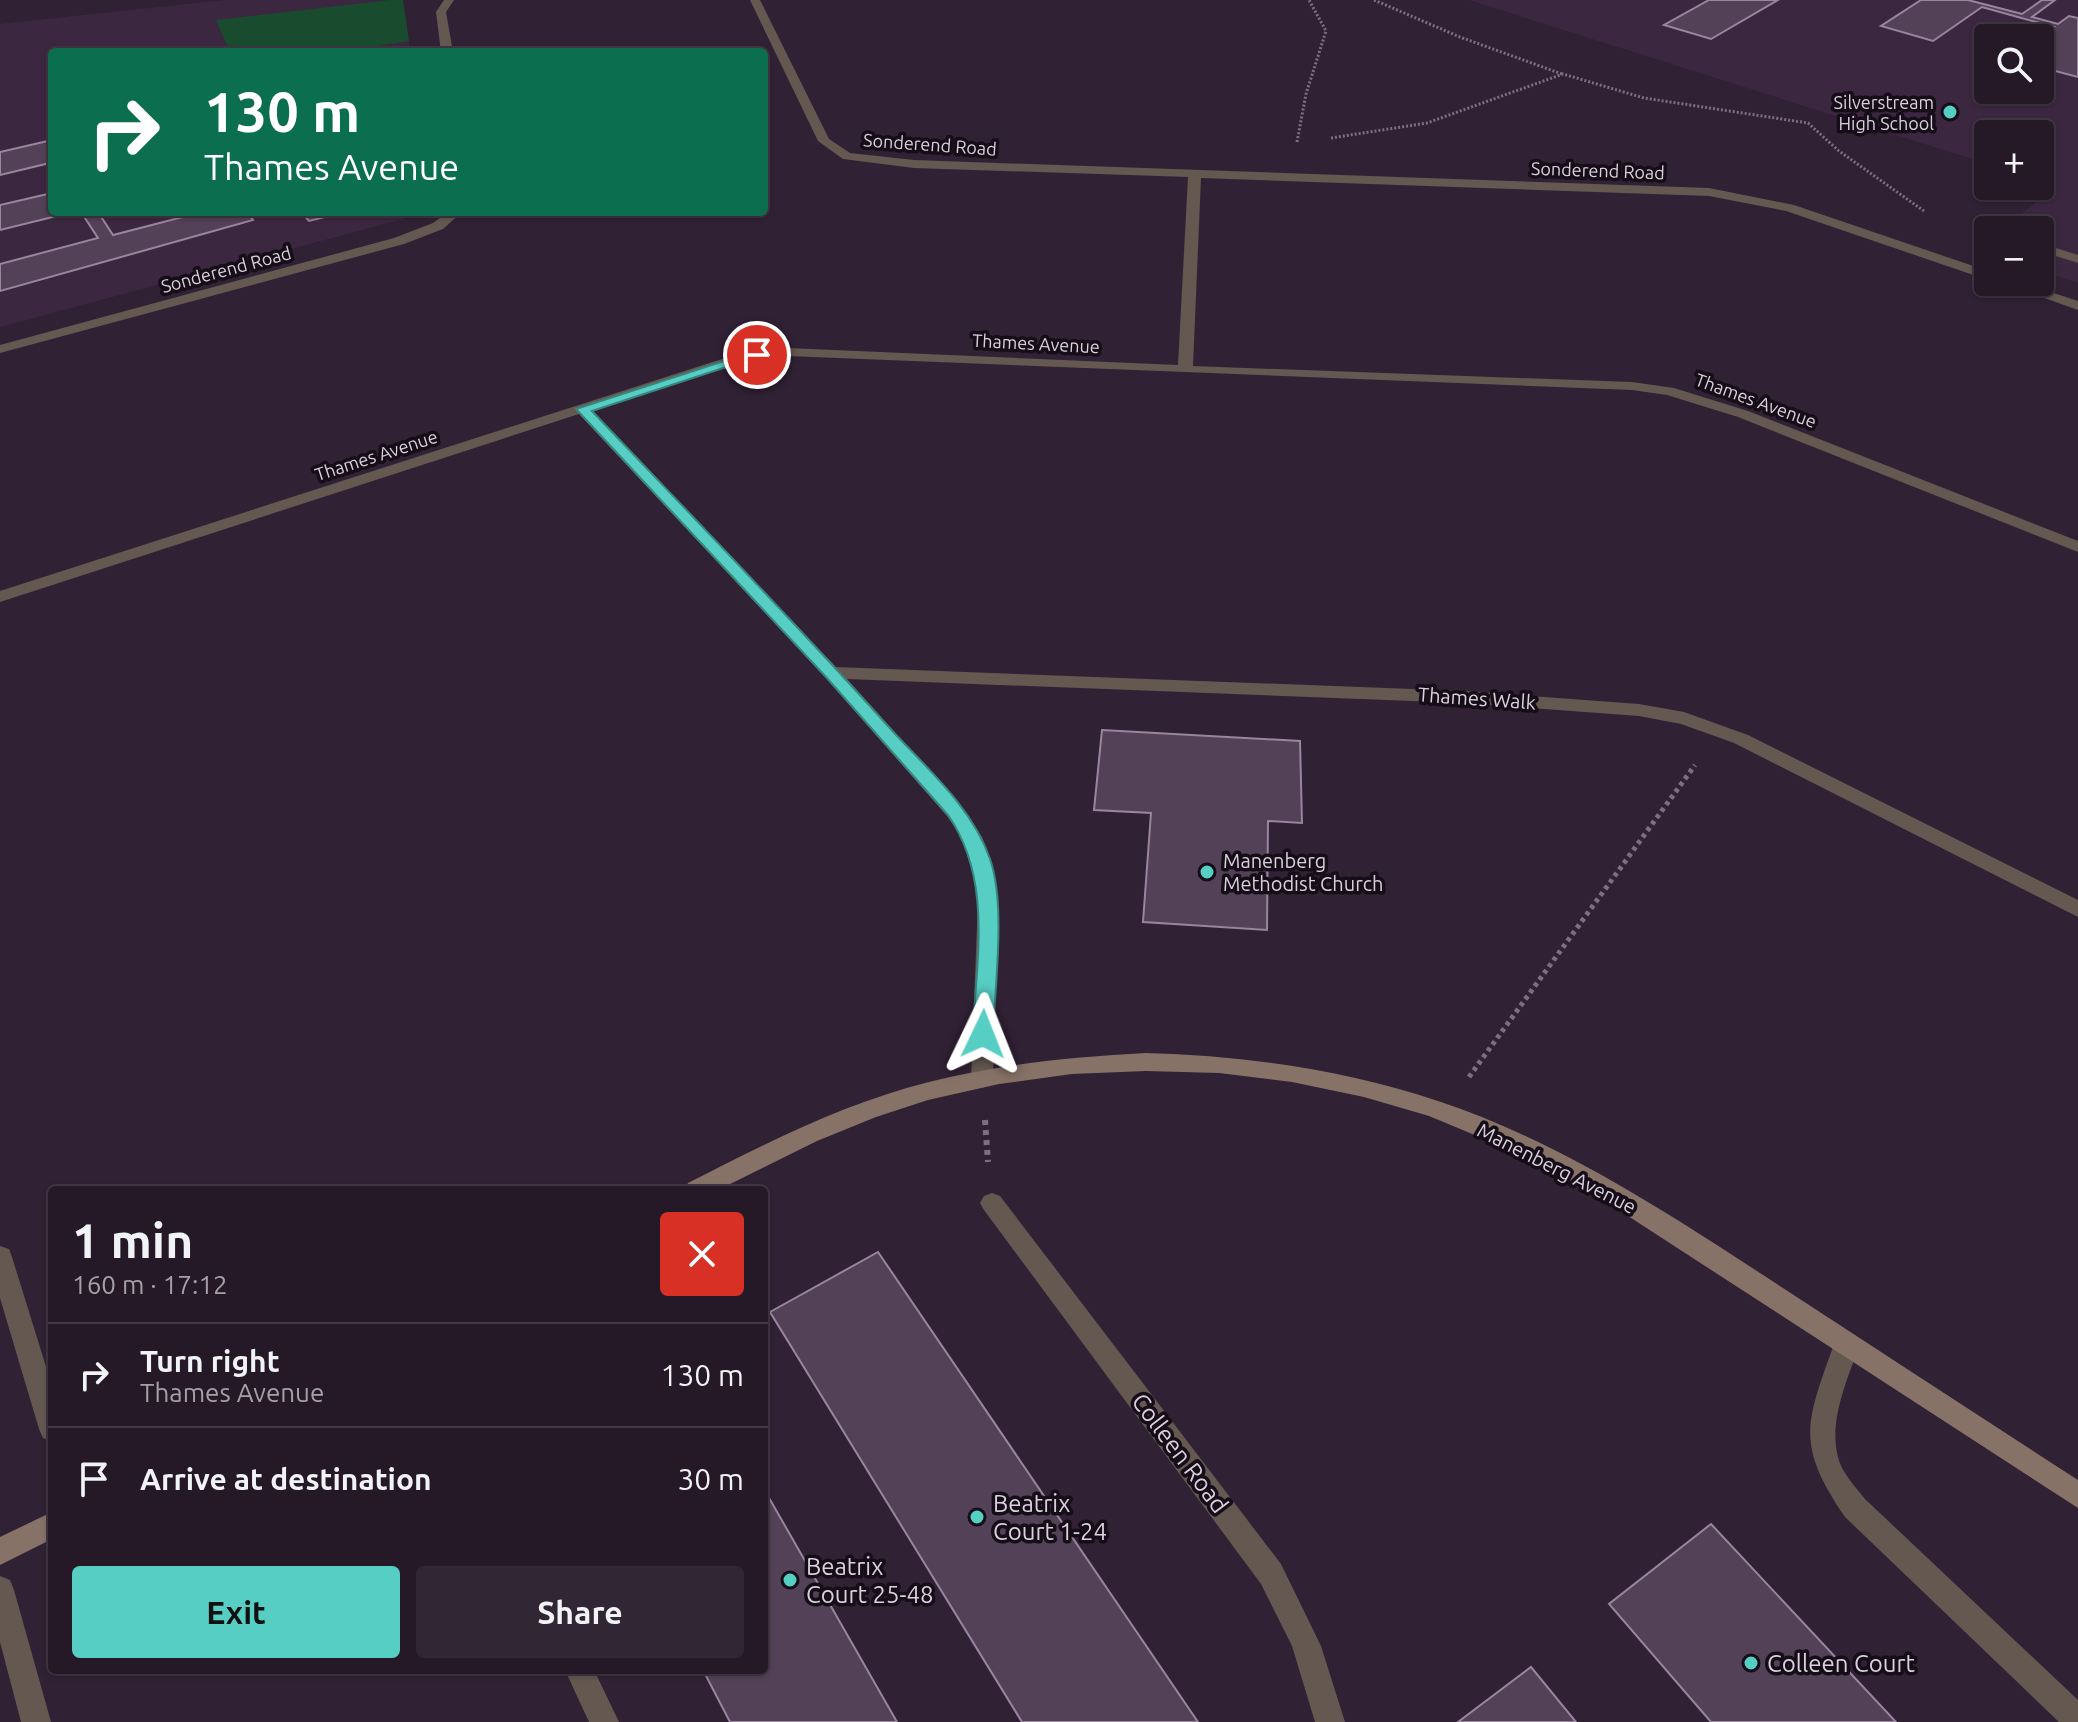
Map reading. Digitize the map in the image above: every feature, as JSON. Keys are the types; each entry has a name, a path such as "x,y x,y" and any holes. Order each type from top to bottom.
{"street":[{"path":"446,48 441,12 449,0"},
{"name":"Sonderend Road","path":"755,0 824,141 847,156 914,164 1709,192 1764,200 1974,271"},
{"path":"1185,370 1195,173"},
{"name":"Sonderend Road","path":"0,349 399,241 438,226 451,216"},
{"path":"2054,251 2078,259"},
{"path":"2048,296 2078,306"},
{"name":"Thames Avenue","path":"0,597 725,362 788,352 1632,386 1669,391 1743,414 2078,547"},
{"path":"583,409 831,673 954,811 972,837 982,863 988,900 982,1079"},
{"name":"Thames Walk","path":"831,673 1464,697 1639,710 1684,718 1719,731 2078,909"},
{"name":"Manenberg Avenue","path":"704,1186 778,1148 851,1117 926,1092 982,1079 1086,1065 1166,1062 1247,1066 1335,1080 1418,1103 1501,1135 1593,1181 1684,1237 2078,1495"},
{"name":"Colleen Road","path":"992,1203 1271,1574 1297,1617 1318,1671 1330,1722"},
{"path":"0,1257 48,1416"},
{"path":"1847,1344 1825,1410 1821,1439 1831,1473 1855,1508 2078,1720"},
{"path":"0,1551 48,1527"},
{"path":"0,1590 36,1722"},
{"path":"581,1674 604,1722"}],"path":[{"path":"1309,0 1326,31 1306,94 1297,144 1311,141"},
{"path":"1374,0 1460,37 1563,74 1644,98 1808,123 1839,151 1954,232 1920,253"},
{"path":"1326,139 1427,123 1563,74"},
{"path":"1468,1078 1719,731"},
{"path":"982,1079 992,1203"}],"shaded area":[{"path":"224,0 403,0 409,48 48,48 48,216 407,216 0,327 0,24"},
{"name":"Silverstream High School","path":"1469,0 2078,0 2078,283 2054,275 2054,216 2019,216 2039,200 2054,200 2054,120 1974,120 1974,160"}],"green space":[{"path":"403,0 409,41 365,48 228,48 216,20"}],"building":[{"path":"1709,0 1778,0 1711,39 1664,25"},
{"path":"1921,0 1968,0 2022,14 2042,0 2055,0 2032,17 2058,24 2069,16 2078,18 2078,77 2054,71 2054,24 2043,24 1982,7 1933,41 1881,26"},
{"path":"48,141 48,163 0,175 0,152"},
{"path":"48,194 48,216 57,216 0,230 0,205"},
{"path":"84,216 101,216 113,235 187,216 250,216 253,220 0,291 0,264 98,238"},
{"path":"305,216 329,216 309,221"},
{"name":"Manenberg Methodist Church","path":"1102,730 1300,741 1302,823 1268,821 1267,930 1143,922 1151,813 1094,810"},
{"name":"Beatrix Court 1-24","path":"878,1252 1198,1722 1022,1722 770,1312"},
{"name":"Beatrix Court 25-48","path":"768,1496 897,1722 730,1722 705,1674 768,1674"},
{"name":"Colleen Court","path":"1711,1524 1896,1722 1711,1722 1609,1604"},
{"path":"1531,1667 1576,1722 1458,1722"}],"place":[{"name":"Silverstream High School","path":"1950,112"},
{"name":"Manenberg Methodist Church","path":"1207,872"},
{"name":"Beatrix Court 1-24","path":"977,1517"},
{"name":"Beatrix Court 25-48","path":"790,1580"},
{"name":"Colleen Court","path":"1751,1663"}],"route":[{"path":"757,355 725,362 583,409 831,673 954,811 972,837 982,863 988,900 983,1034"}]}
